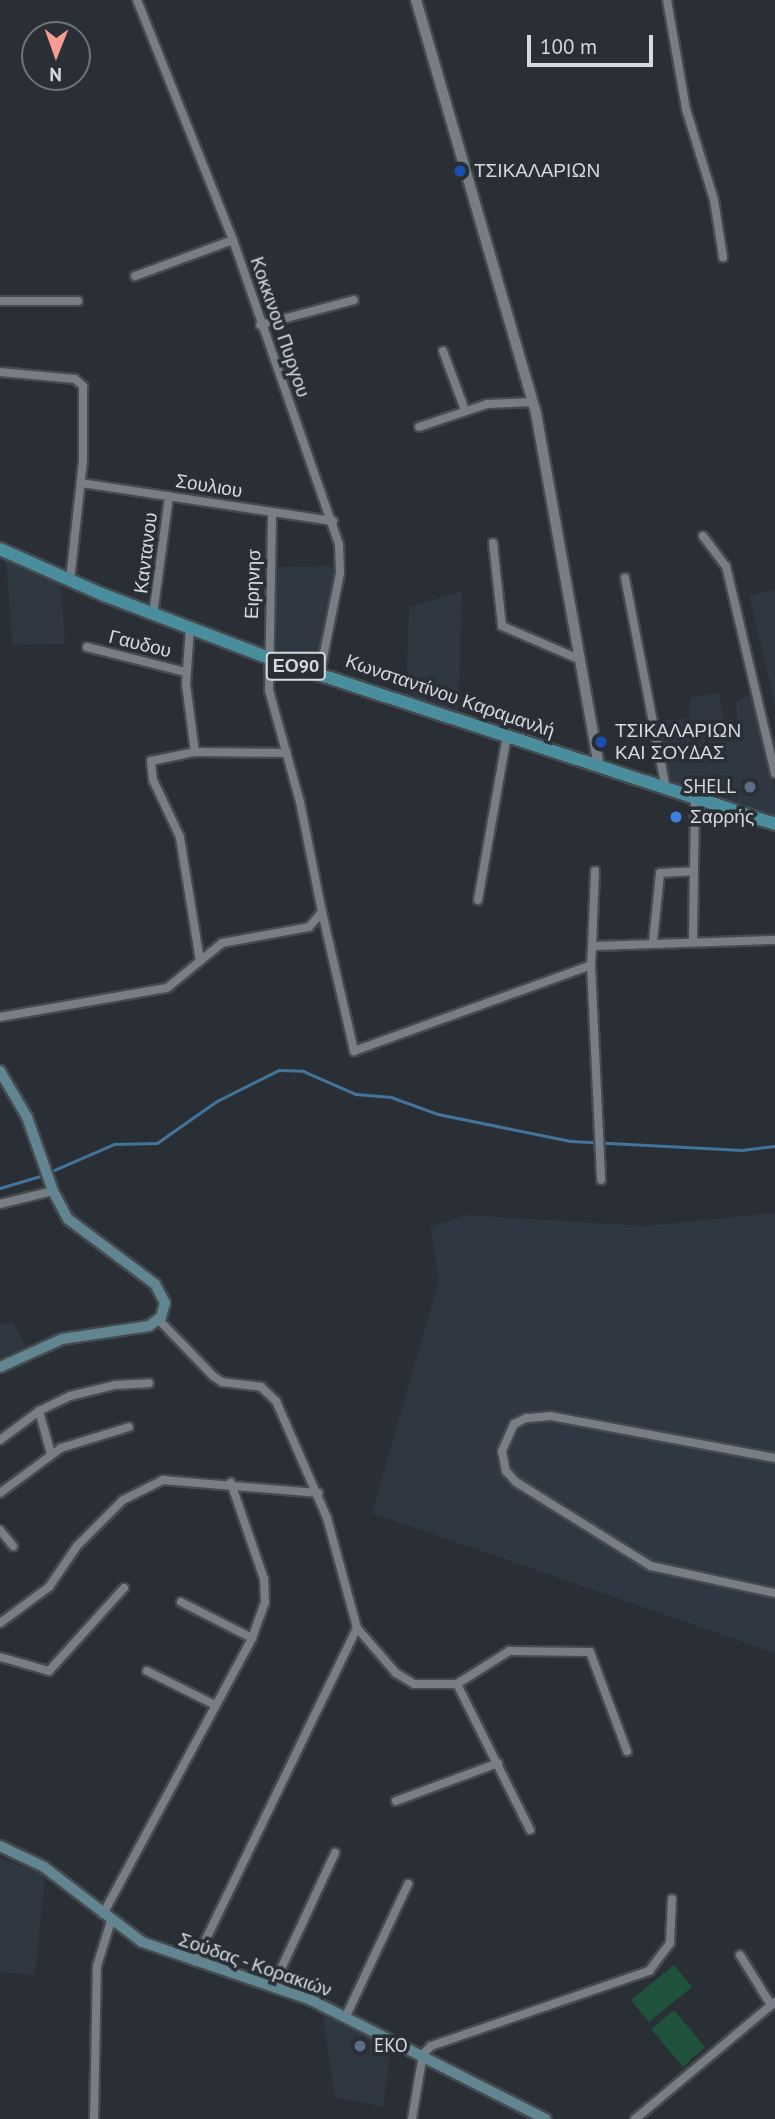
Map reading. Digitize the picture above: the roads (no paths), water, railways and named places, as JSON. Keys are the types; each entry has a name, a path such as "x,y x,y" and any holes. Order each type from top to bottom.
{"main road":[{"name":"Κωνσταντίνου Καραμανλή","path":"0,549 153,615 266,657 775,824"},
{"path":"0,1071 27,1117 52,1187 76,1227 155,1284 165,1303 159,1320 145,1328 86,1334 40,1346 0,1367"},
{"name":"Σούδας - Κορακιών","path":"0,1846 44,1867 107,1918 142,1942 273,1986 346,2016 546,2119"}],"street":[{"name":"Κοκκινου Πυργου","path":"137,0 233,240 260,326 333,521 340,573 320,673"},
{"path":"416,0 533,402 598,766"},
{"path":"667,0 689,120 714,200 723,257"},
{"path":"135,276 233,240"},
{"path":"260,326 354,300"},
{"path":"0,301 78,301"},
{"path":"443,351 464,410"},
{"path":"0,372 79,381 84,393 81,483 69,580"},
{"path":"419,427 464,410 533,402"},
{"name":"Σουλιου","path":"81,483 333,521"},
{"name":"Καντανου","path":"153,615 169,496"},
{"name":"Ειρηνησ","path":"272,512 266,657 269,690 287,753 354,1051 591,965"},
{"path":"703,536 726,566 775,773"},
{"path":"493,543 502,626 581,660"},
{"path":"625,578 666,789"},
{"path":"190,628 186,672 195,752"},
{"name":"Γαυδου","path":"87,648 186,672"},
{"path":"478,900 507,736"},
{"path":"200,961 180,838 150,767 159,756 195,752 287,753"},
{"path":"693,941 695,797"},
{"path":"595,871 591,965 601,1180"},
{"path":"653,942 660,873 694,872"},
{"path":"0,1017 147,994 167,988 222,943 309,927 322,912"},
{"path":"592,946 775,940"},
{"path":"0,1204 52,1187"},
{"path":"159,1320 213,1376 269,1392 318,1493 357,1628 396,1673 414,1684 457,1684 509,1651 590,1652 627,1751"},
{"path":"0,1440 39,1411 92,1390 149,1383"},
{"path":"39,1411 51,1454"},
{"path":"775,1458 551,1416 514,1424 502,1451 506,1471 516,1482 651,1566 771,1593 775,1585"},
{"path":"0,1493 51,1454 129,1427"},
{"path":"0,1623 49,1587 77,1546 134,1493 172,1478 318,1493"},
{"path":"94,2119 97,1966 107,1918 252,1638 267,1591 231,1483"},
{"path":"0,1530 13,1546"},
{"path":"0,1657 49,1671 124,1588"},
{"path":"181,1602 252,1638"},
{"path":"195,1962 357,1628"},
{"path":"147,1671 215,1705"},
{"path":"457,1684 530,1830"},
{"path":"396,1801 498,1763"},
{"path":"273,1986 335,1853"},
{"path":"346,2016 408,1884"},
{"path":"412,2119 423,2054 446,2038 649,1971 670,1944 672,1899"},
{"path":"635,2119 773,2004 740,1955"}],"waterway":[{"path":"50,1172 114,1144 157,1143 217,1101 279,1070 303,1071 356,1094 391,1097 438,1114 571,1141 742,1150 775,1146"},
{"path":"0,1188 44,1175"}],"place":[{"name":"ΤΣΙΚΑΛΑΡΙΩΝ","path":"460,171"},
{"name":"ΤΣΙΚΑΛΑΡΙΩΝ ΚΑΙ ΣΟΥΔΑΣ","path":"601,742"},
{"name":"SHELL","path":"750,787"},
{"name":"Σαρρής","path":"676,817"},
{"name":"EKO","path":"360,2046"}]}
